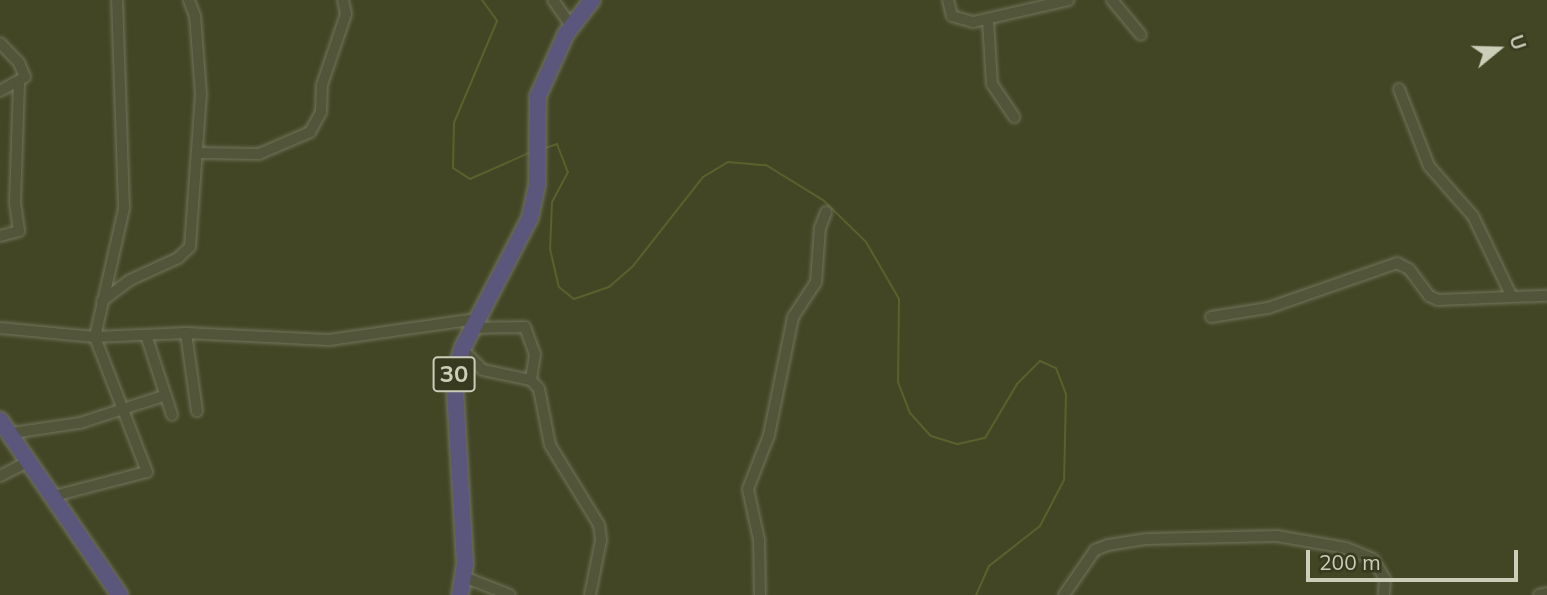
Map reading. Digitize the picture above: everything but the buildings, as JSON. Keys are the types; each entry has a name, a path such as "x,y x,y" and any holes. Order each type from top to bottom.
{"highway":[{"name":"30","path":"460,595 464,577 452,396 462,349 528,225 537,171 535,134 538,96 572,27 592,0"},
{"path":"0,420 12,433 120,595"}],"street":[{"path":"54,496 146,475 95,337 124,208 117,0"},
{"path":"102,301 130,280 187,252 200,153 201,95 195,16 189,0"},
{"path":"200,153 259,154 285,147 310,132 321,112 322,85 346,13 343,0"},
{"path":"553,0 572,27"},
{"path":"948,0 958,20 988,21 1069,0"},
{"path":"1112,0 1141,35"},
{"path":"988,21 992,84 1014,117"},
{"path":"0,43 23,68 25,77 19,84 0,91"},
{"path":"0,236 19,231 15,203 19,84"},
{"path":"1399,89 1429,166 1473,216 1512,297"},
{"path":"760,595 759,540 748,489 769,435 793,317 816,282 820,228 826,212"},
{"path":"1211,317 1268,308 1391,263 1409,269 1429,296 1438,300 1547,296"},
{"path":"0,328 95,337 186,333 329,340 475,324 525,327 535,354 531,380"},
{"path":"186,333 197,411"},
{"path":"146,335 172,415"},
{"path":"462,349 483,370 531,380 541,393 550,445 599,525 601,540 590,595"},
{"path":"12,433 66,426 122,411 166,395"},
{"path":"0,476 30,461"},
{"path":"1064,595 1096,550 1108,545 1277,536 1346,548 1373,559 1385,579 1384,595"},
{"path":"464,577 510,595"},
{"path":"1539,595 1547,593"}],"waterway":[{"path":"482,0 497,21 454,123 453,168 470,179 529,153"},
{"path":"545,148 557,144 568,172 552,202 550,249 559,287 574,299 609,287 633,266 703,177 728,162 766,165 823,200 866,242 899,299 898,382 910,413 931,436 958,444 985,438 1017,384 1040,361 1056,368 1066,394 1064,480 1040,526 989,566 976,595"}]}
